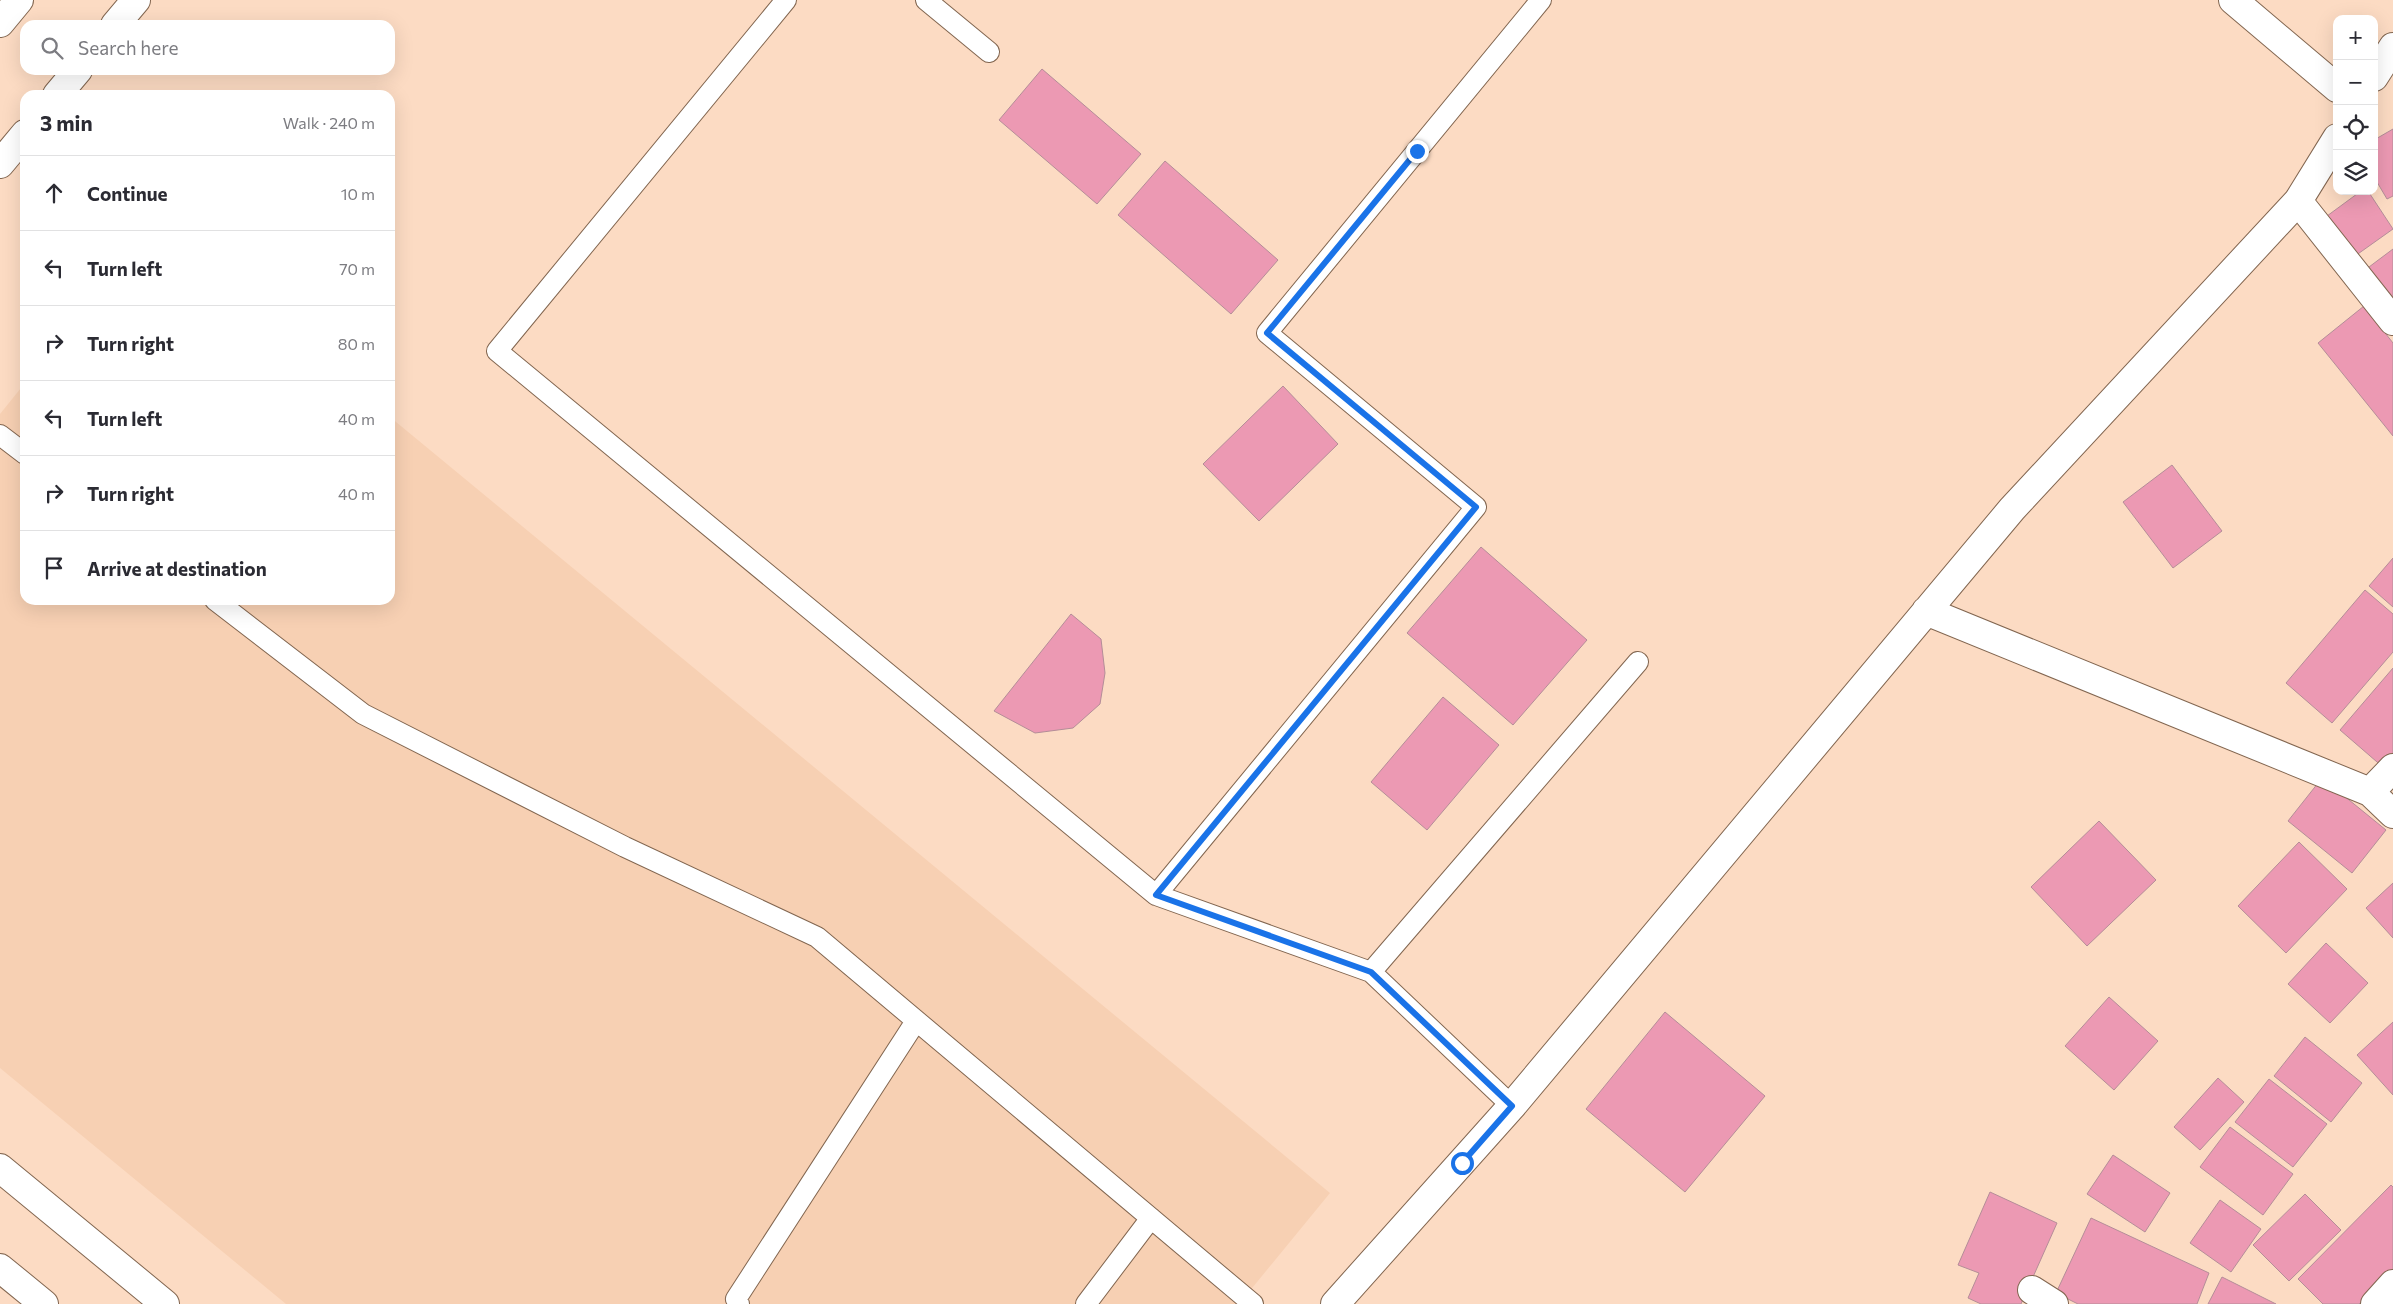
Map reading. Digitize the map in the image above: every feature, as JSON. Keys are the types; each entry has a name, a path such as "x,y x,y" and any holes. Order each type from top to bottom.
{"street":[{"path":"0,23 19,0"},
{"path":"119,20 136,0"},
{"path":"2232,0 2333,85"},
{"path":"2378,71 2393,47"},
{"path":"61,90 74,75"},
{"path":"0,164 20,140"},
{"path":"1335,1304 1512,1106 2012,509 2298,201 2333,144"},
{"path":"2298,201 2393,322"},
{"path":"1926,611 2370,792 2393,814"},
{"path":"2370,792 2393,768"},
{"path":"0,1168 165,1304"},
{"path":"0,1268 44,1304"},
{"path":"2375,1304 2393,1284"}],"lane":[{"path":"786,0 497,351 1156,895 1371,972 1512,1106"},
{"path":"926,0 990,52"},
{"path":"1156,895 1476,507 1267,333 1542,0"},
{"path":"0,435 20,450"},
{"path":"222,605 364,714 625,847 817,937 1253,1304"},
{"path":"1371,972 1638,662"},
{"path":"739,1304 736,1299 916,1021"},
{"path":"1086,1304 1151,1218"}],"shaded area":[{"path":"20,389 20,605 395,605 395,421 1330,1193 1239,1304 286,1304 0,1068 0,414"}],"building":[{"path":"1042,69 1141,154 1097,204 999,120"},
{"path":"2393,129 2393,196 2387,199 2378,184 2378,138"},
{"path":"1165,161 1278,260 1231,314 1118,215"},
{"path":"2356,195 2371,195 2393,229 2355,256 2327,216"},
{"path":"2393,249 2393,316 2361,273"},
{"path":"2364,306 2393,343 2393,436 2318,343"},
{"path":"1283,386 1338,444 1259,521 1203,464"},
{"path":"2172,465 2222,531 2173,568 2123,502"},
{"path":"1481,547 1587,640 1513,725 1407,633"},
{"path":"2393,558 2393,607 2369,586"},
{"path":"2365,590 2393,614 2393,652 2332,723 2286,683"},
{"path":"1071,614 1101,639 1105,673 1100,704 1073,728 1035,733 994,711"},
{"path":"2393,668 2393,758 2384,768 2340,730"},
{"path":"1443,697 1499,745 1427,830 1371,782"},
{"path":"2322,778 2386,830 2352,873 2288,821"},
{"path":"2099,821 2156,880 2087,946 2031,887"},
{"path":"2299,842 2347,889 2286,953 2238,906"},
{"path":"2393,883 2393,938 2366,908"},
{"path":"2326,943 2368,983 2330,1023 2288,984"},
{"path":"2109,997 2158,1041 2114,1090 2065,1046"},
{"path":"1665,1012 1765,1096 1685,1192 1586,1109"},
{"path":"2393,1022 2393,1095 2357,1055"},
{"path":"2305,1037 2362,1083 2331,1122 2274,1076"},
{"path":"2218,1078 2244,1102 2200,1150 2174,1127"},
{"path":"2269,1079 2327,1124 2293,1167 2235,1122"},
{"path":"2230,1127 2293,1174 2263,1215 2200,1167"},
{"path":"2113,1155 2170,1193 2145,1232 2087,1194"},
{"path":"2391,1185 2393,1187 2393,1270 2359,1304 2323,1304 2298,1279"},
{"path":"1990,1192 2057,1223 2021,1304 1981,1304 1968,1298 1979,1273 1958,1265"},
{"path":"2305,1194 2341,1230 2289,1281 2253,1245"},
{"path":"2220,1200 2261,1229 2231,1272 2190,1243"},
{"path":"2091,1218 2209,1273 2197,1304 2078,1304 2056,1293"},
{"path":"2222,1277 2276,1304 2208,1304"}],"route":[{"path":"1417,151 1267,333 1476,507 1156,895 1371,972 1512,1106 1462,1163"}]}
